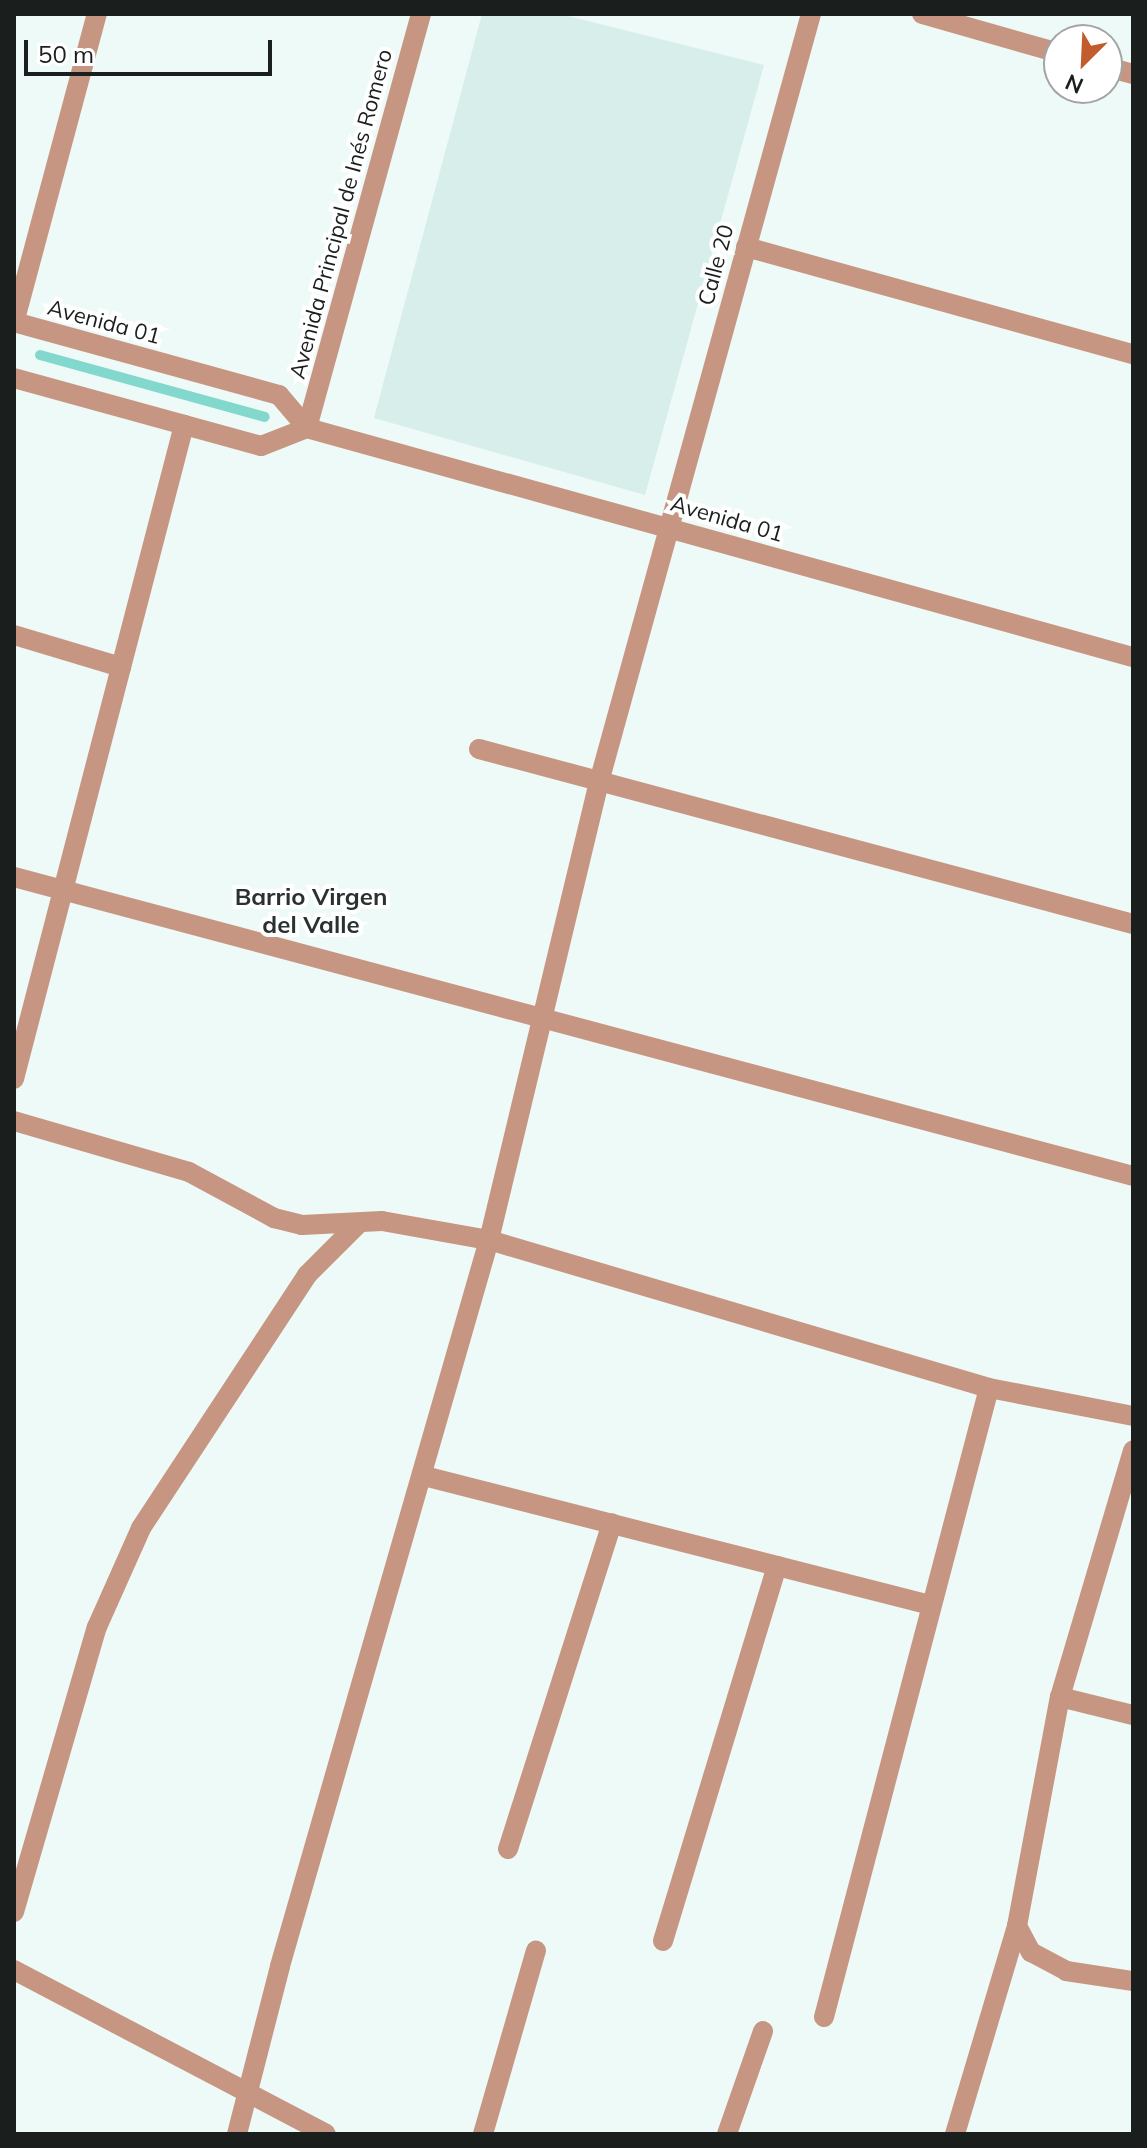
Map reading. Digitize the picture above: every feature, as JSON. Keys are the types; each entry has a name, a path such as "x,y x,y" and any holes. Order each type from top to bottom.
{"street":[{"path":"14,322 97,14"},
{"name":"Avenida Principal de Inés Romero","path":"307,428 421,14"},
{"name":"Calle 20","path":"237,2134 246,2090 489,1240 539,1016 599,782 811,14"},
{"path":"922,14 1043,48"},
{"path":"746,247 1133,354"},
{"name":"Avenida 01","path":"14,322 279,395 307,428 1133,657"},
{"path":"14,378 261,446 307,428"},
{"path":"14,1079 184,425"},
{"path":"14,635 121,667"},
{"path":"479,749 1133,924"},
{"path":"14,877 1133,1176"},
{"path":"14,1121 189,1172 274,1218 302,1225 382,1221 489,1240 989,1388 1133,1416"},
{"path":"14,1912 97,1627 141,1528 307,1275 358,1224"},
{"path":"824,2017 989,1388"},
{"path":"955,2134 1017,1926 1060,1697 1133,1451"},
{"path":"424,1476 930,1605"},
{"path":"508,1849 612,1523"},
{"path":"663,1941 777,1566"},
{"path":"1060,1697 1133,1715"},
{"path":"1017,1926 1031,1952 1066,1971 1133,1981"},
{"path":"483,2134 536,1950"},
{"path":"14,1970 326,2134"},
{"path":"727,2134 763,2031"}],"shaded area":[{"path":"482,14 560,14 764,65 645,495 374,418"}],"waterway":[{"path":"40,355 265,417"}],"district":[{"name":"Barrio Virgen del Valle","path":"311,911"}]}
